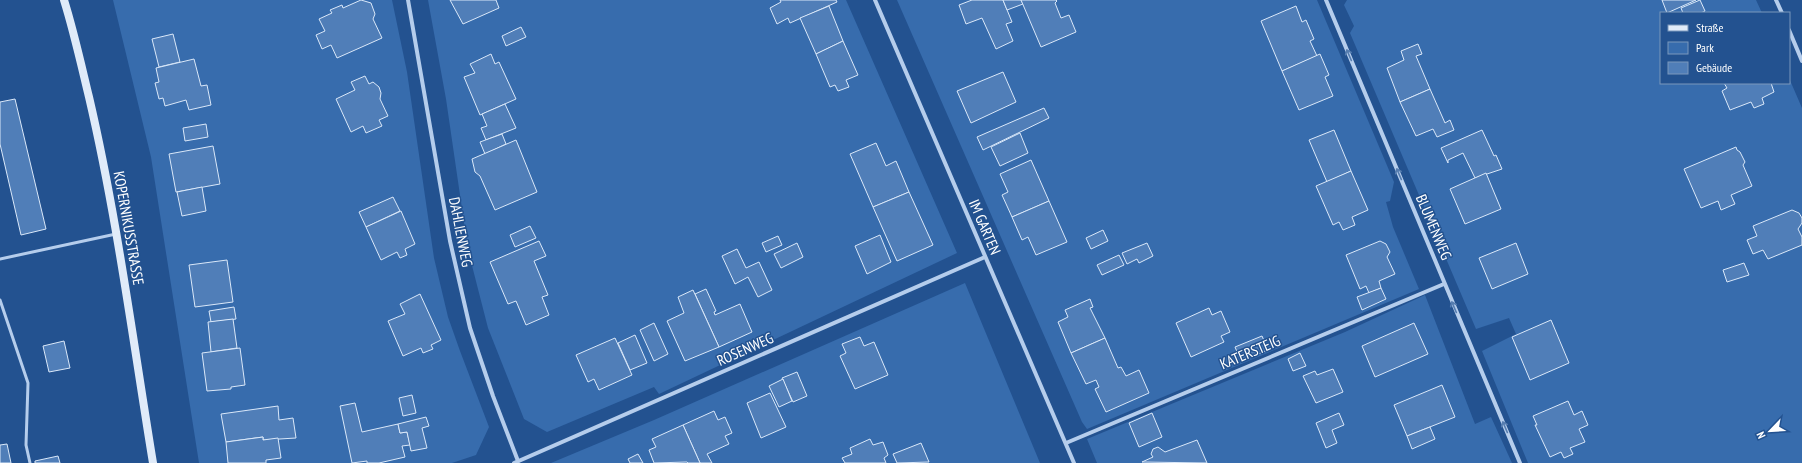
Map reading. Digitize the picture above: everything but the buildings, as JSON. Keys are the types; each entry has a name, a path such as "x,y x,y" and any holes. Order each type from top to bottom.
{"street":[{"name":"KOPERNIKUSSTRASSE","path":"64,0 71,22 99,142 117,234 153,463"},
{"name":"DAHLIENWEG","path":"408,0 450,241 469,321 516,462"},
{"name":"IM GARTEN","path":"875,0 1074,463"},
{"name":"BLUMENWEG","path":"1326,0 1520,463"},
{"path":"1776,0 1782,12"},
{"path":"1790,32 1802,61"},
{"name":"ROSENWEG","path":"516,462 985,257"},
{"name":"KATERSTEIG","path":"1066,443 1444,284"}],"lane":[{"path":"0,259 117,234"},
{"path":"0,300 28,383 26,445 30,463"}],"green space":[{"path":"113,0 392,0 407,72 434,258 448,317 489,427 476,455 452,463 199,463 151,157"},
{"path":"428,0 846,0 957,253 659,394 654,387 547,432 524,419 488,328 468,250 446,99"},
{"path":"897,0 1317,0 1394,182 1390,201 1386,202 1393,227 1419,289 1087,429 1082,422"},
{"path":"1347,0 1756,0 1762,12 1660,12 1660,84 1790,84 1790,80 1802,108 1802,463 1528,463 1482,351 1516,334 1509,318 1476,329 1350,33 1354,26 1344,5"},
{"path":"965,283 1040,463 551,463 654,420"},
{"path":"1425,295 1475,424 1491,417 1512,463 1097,463 1087,439 1345,332"}]}
